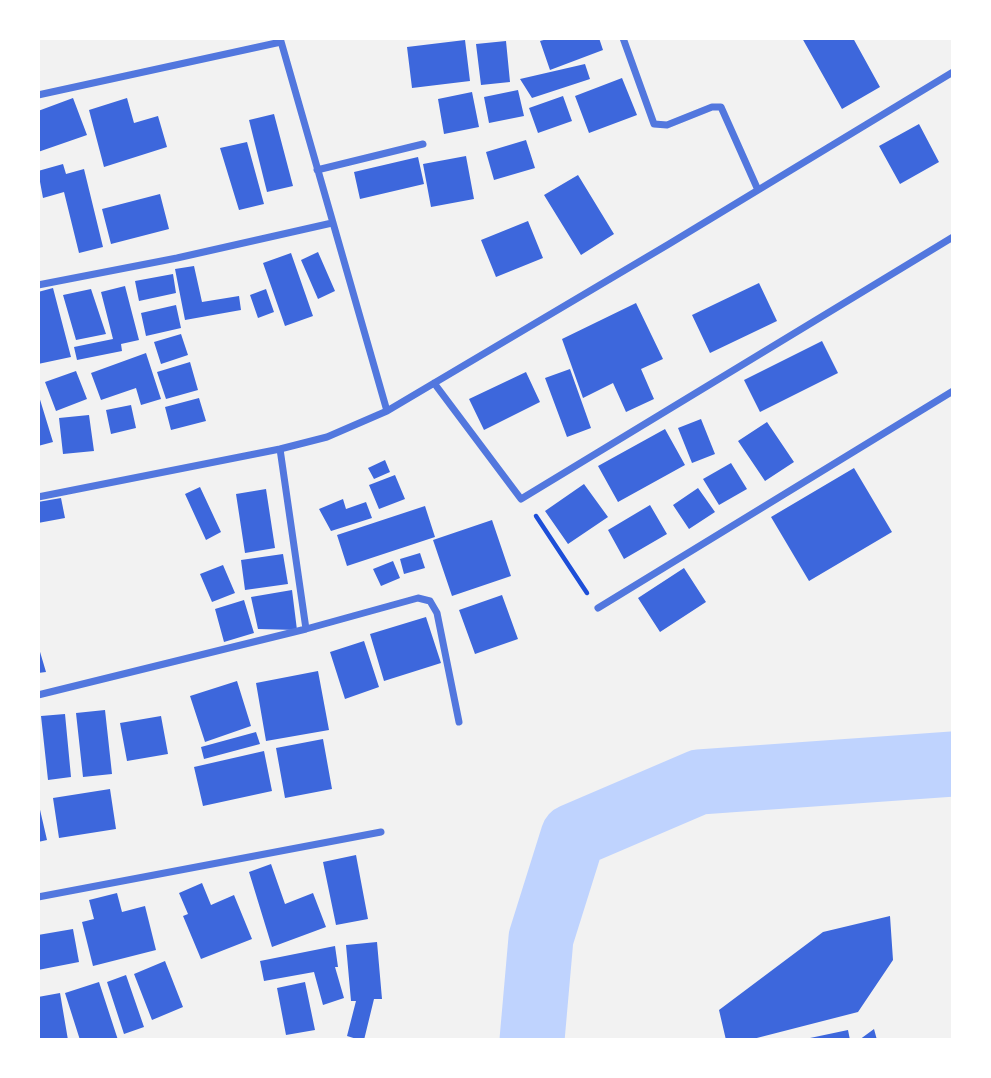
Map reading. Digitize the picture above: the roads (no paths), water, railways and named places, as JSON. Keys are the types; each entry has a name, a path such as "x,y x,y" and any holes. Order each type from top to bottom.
{"street":[{"path":"623,38 654,124 667,125 712,107 721,107 758,190"},
{"path":"38,95 281,40 387,411"},
{"path":"38,497 280,449 327,437 387,411 953,72"},
{"path":"317,170 423,144"},
{"path":"38,285 332,223"},
{"path":"434,383 520,499 524,498 953,237"},
{"path":"598,608 953,391"},
{"path":"280,449 306,629"},
{"path":"38,695 306,629 418,598 430,601 437,613 459,722"},
{"path":"38,897 381,832"}],"waterway":[{"path":"532,1040 541,938 573,836 699,782 953,764"}]}
